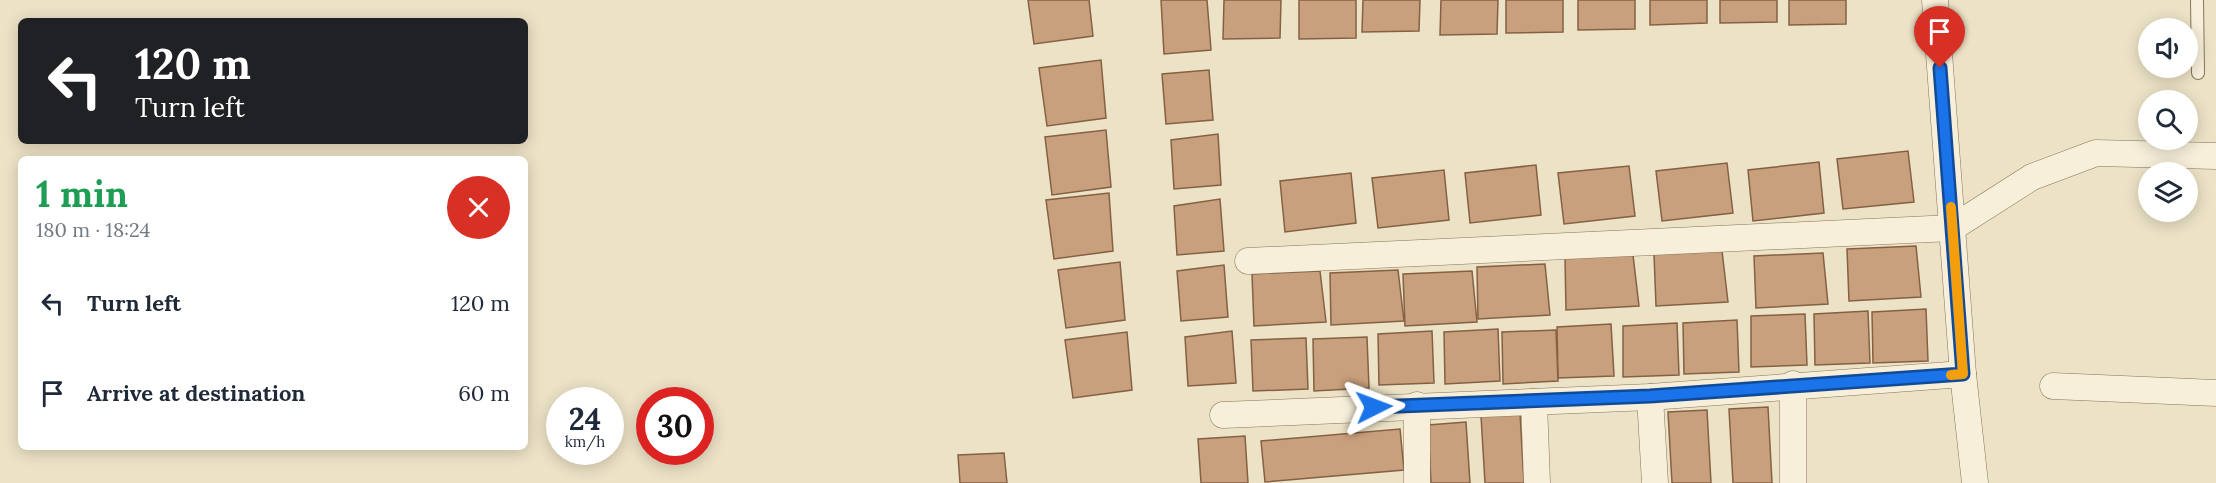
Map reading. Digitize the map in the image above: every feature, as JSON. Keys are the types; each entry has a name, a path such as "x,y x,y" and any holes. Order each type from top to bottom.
{"street":[{"path":"1935,0 1963,374 1975,483"},
{"path":"1248,261 1952,228 2032,177 2096,153 2216,156"},
{"path":"1223,415 1650,396 1793,384 1963,374"},
{"path":"1793,384 1793,483"},
{"path":"2054,386 2216,393"},
{"path":"1650,396 1655,483"},
{"path":"1534,402 1537,483"},
{"path":"1417,405 1417,483"}],"lane":[{"path":"2197,0 2197,18"}],"building":[{"path":"1028,0 1089,0 1093,36 1034,44"},
{"path":"1161,0 1207,0 1211,50 1164,54"},
{"path":"1224,0 1281,0 1280,38 1223,39"},
{"path":"1299,0 1356,0 1356,38 1299,39"},
{"path":"1363,0 1420,0 1419,31 1362,32"},
{"path":"1441,0 1498,0 1497,34 1440,35"},
{"path":"1506,0 1563,0 1563,32 1506,33"},
{"path":"1578,0 1635,0 1635,29 1578,30"},
{"path":"1650,0 1707,0 1707,23 1650,25"},
{"path":"1720,0 1777,0 1777,22 1720,23"},
{"path":"1789,0 1846,0 1846,24 1789,25"},
{"path":"1101,60 1106,118 1047,126 1039,68"},
{"path":"1209,70 1213,120 1166,124 1162,74"},
{"path":"1106,130 1111,187 1052,195 1045,137"},
{"path":"1218,134 1221,185 1174,189 1171,140"},
{"path":"1908,151 1914,202 1843,209 1837,159"},
{"path":"1819,162 1824,213 1753,221 1748,170"},
{"path":"1727,163 1733,213 1662,221 1656,171"},
{"path":"1536,165 1541,215 1470,223 1465,173"},
{"path":"1629,166 1635,216 1564,224 1558,173"},
{"path":"1444,170 1449,220 1378,228 1372,178"},
{"path":"1351,173 1356,223 1285,232 1280,181"},
{"path":"1109,193 1113,251 1054,259 1046,200"},
{"path":"1220,199 1224,251 1177,255 1174,206"},
{"path":"1916,246 1921,297 1849,301 1847,249"},
{"path":"1722,251 1728,302 1656,306 1654,254"},
{"path":"1823,253 1828,304 1756,308 1754,256"},
{"path":"1633,255 1639,306 1566,310 1565,258"},
{"path":"1120,262 1125,320 1066,328 1058,270"},
{"path":"1545,264 1550,315 1478,319 1477,267"},
{"path":"1224,265 1228,317 1181,321 1177,271"},
{"path":"1398,270 1404,321 1331,325 1330,273"},
{"path":"1320,271 1326,322 1254,326 1252,274"},
{"path":"1472,271 1477,322 1405,326 1403,274"},
{"path":"1926,309 1928,361 1873,363 1872,312"},
{"path":"1868,311 1870,363 1815,365 1814,314"},
{"path":"1805,314 1807,365 1751,367 1751,316"},
{"path":"1737,320 1739,372 1684,374 1683,323"},
{"path":"1677,323 1679,375 1623,377 1623,326"},
{"path":"1611,324 1614,376 1558,378 1557,327"},
{"path":"1498,329 1500,381 1445,384 1444,332"},
{"path":"1556,330 1558,381 1503,384 1502,332"},
{"path":"1232,331 1236,383 1188,386 1185,337"},
{"path":"1432,331 1434,383 1379,385 1378,334"},
{"path":"1127,332 1132,390 1073,398 1065,340"},
{"path":"1367,337 1369,388 1314,391 1313,339"},
{"path":"1306,338 1308,389 1253,391 1251,340"},
{"path":"1768,407 1772,483 1733,483 1729,409"},
{"path":"1707,410 1711,483 1672,483 1668,412"},
{"path":"1520,413 1524,483 1485,483 1481,416"},
{"path":"1466,422 1470,483 1431,483 1428,425"},
{"path":"1400,429 1404,470 1265,482 1261,441"},
{"path":"1245,436 1248,483 1201,483 1198,439"},
{"path":"1004,453 1007,483 960,483 958,455"}],"slow traffic":[{"path":"1951,207 1963,374 1951,375"}],"route":[{"path":"1374,407 1650,396 1793,384 1963,374 1940,68"}]}
